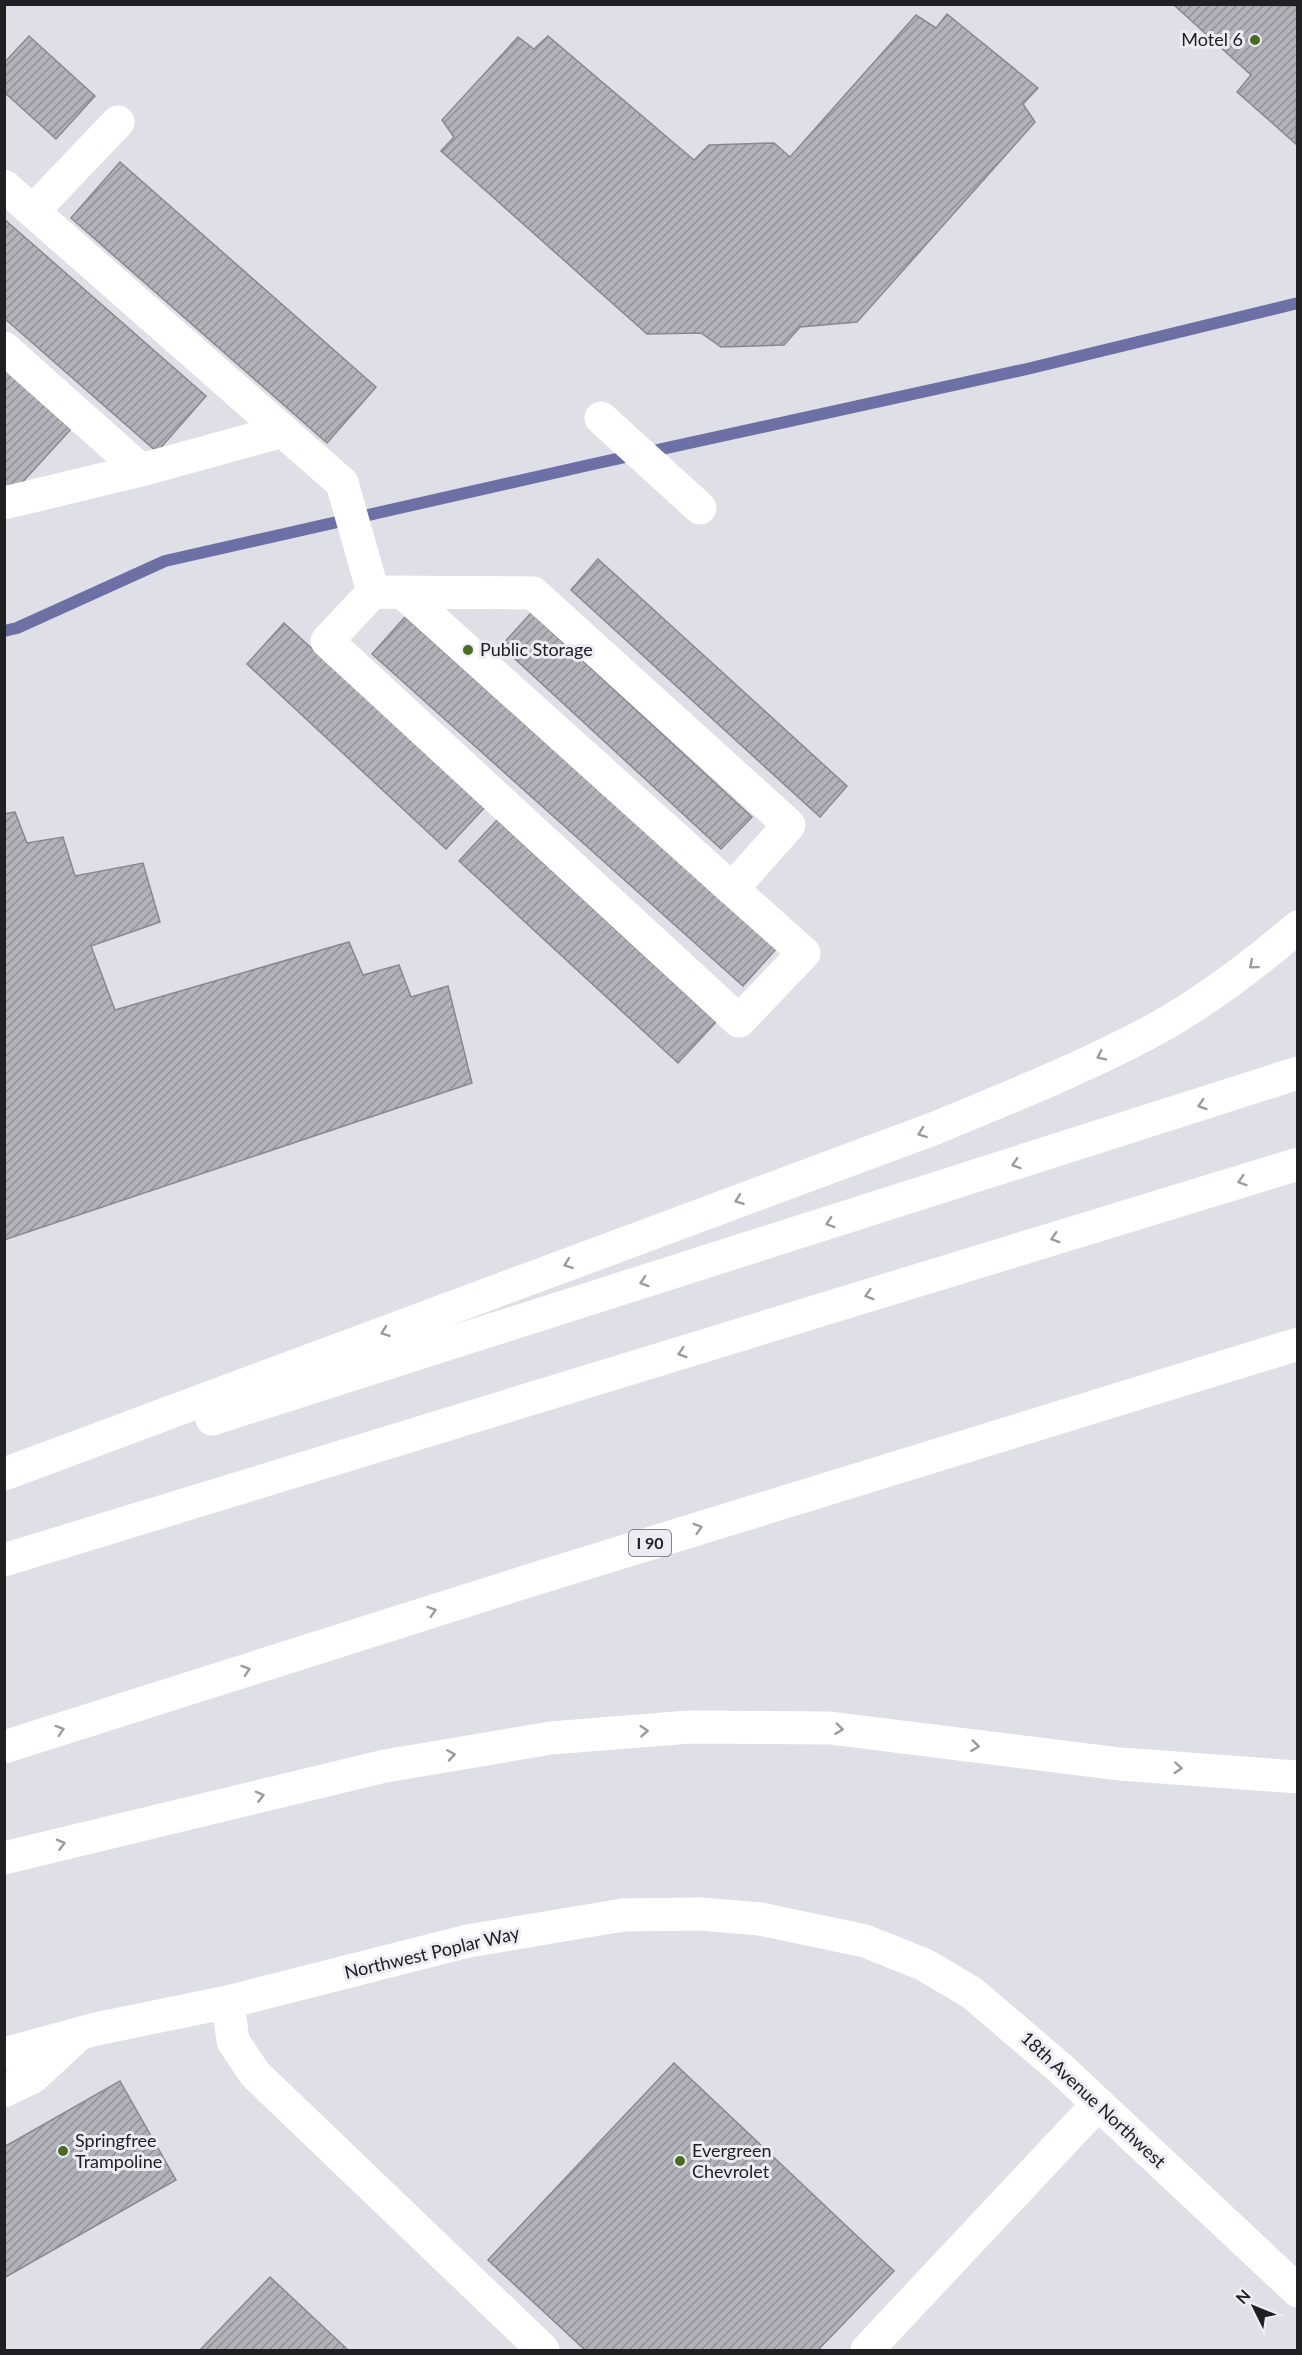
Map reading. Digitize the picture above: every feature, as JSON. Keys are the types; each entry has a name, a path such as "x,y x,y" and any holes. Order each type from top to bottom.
{"main road":[{"path":"33,211 118,122"},
{"path":"4,186 342,483 360,548 388,592 804,952 739,1021 327,640 388,592 533,593 789,825 732,888"},
{"path":"4,348 141,470"},
{"path":"601,418 700,508"},
{"path":"4,503 141,470 284,431"},
{"path":"4,1474 927,1131 1054,1078 1153,1030 1244,972 1298,927"},
{"path":"4,1485 1298,1075"},
{"path":"4,1560 1298,1164"},
{"name":"I 90","path":"4,1747 541,1577 1298,1344"},
{"path":"4,1858 385,1766 551,1738 689,1728 830,1728 1120,1764 1298,1777"},
{"name":"Northwest Poplar Way","path":"4,2054 80,2034 228,2002 468,1941 623,1915 702,1914 760,1919 865,1941"},
{"name":"18th Avenue Northwest","path":"865,1941 925,1965 972,1993 1010,2024 1098,2104 1298,2291"},
{"path":"228,2002 233,2041 255,2074 543,2350"},
{"path":"4,2091 33,2077 80,2034"},
{"path":"867,2350 1098,2104"}],"building":[{"name":"Motel 6","path":"1173,4 1298,6 1296,144 1237,92 1251,75"},
{"path":"947,14 1038,88 1023,104 1035,122 857,322 800,327 784,345 721,347 701,333 647,334 441,151 454,137 442,120 518,37 534,49 548,36 694,160 709,145 774,143 790,157 916,15 936,28"},
{"path":"29,36 95,96 56,139 4,92 4,63"},
{"path":"120,162 376,387 327,443 71,218"},
{"path":"4,219 206,396 157,452 4,318"},
{"path":"4,369 71,429 8,498 4,495"},
{"path":"598,559 847,786 820,817 571,590"},
{"path":"531,613 752,817 721,849 501,646"},
{"path":"405,617 776,949 743,986 372,654"},
{"path":"284,623 485,807 446,849 247,664"},
{"path":"15,812 27,843 63,837 75,876 143,863 160,922 91,946 115,1010 349,942 363,975 399,965 411,997 448,986 472,1083 4,1240 4,814"},
{"path":"497,820 716,1022 678,1063 459,861"},
{"name":"Evergreen Chevrolet","path":"674,2063 894,2271 818,2350 585,2350 488,2260"},
{"path":"120,2081 176,2180 4,2278 4,2147"},
{"path":"270,2277 348,2350 200,2350"}],"waterway":[{"path":"4,631 17,628 165,561 1027,369 1298,303"}],"place":[{"name":"Motel 6","path":"1255,40"},
{"name":"Public Storage","path":"468,650"},
{"name":"Springfree Trampoline","path":"63,2151"},
{"name":"Evergreen Chevrolet","path":"680,2161"}]}
